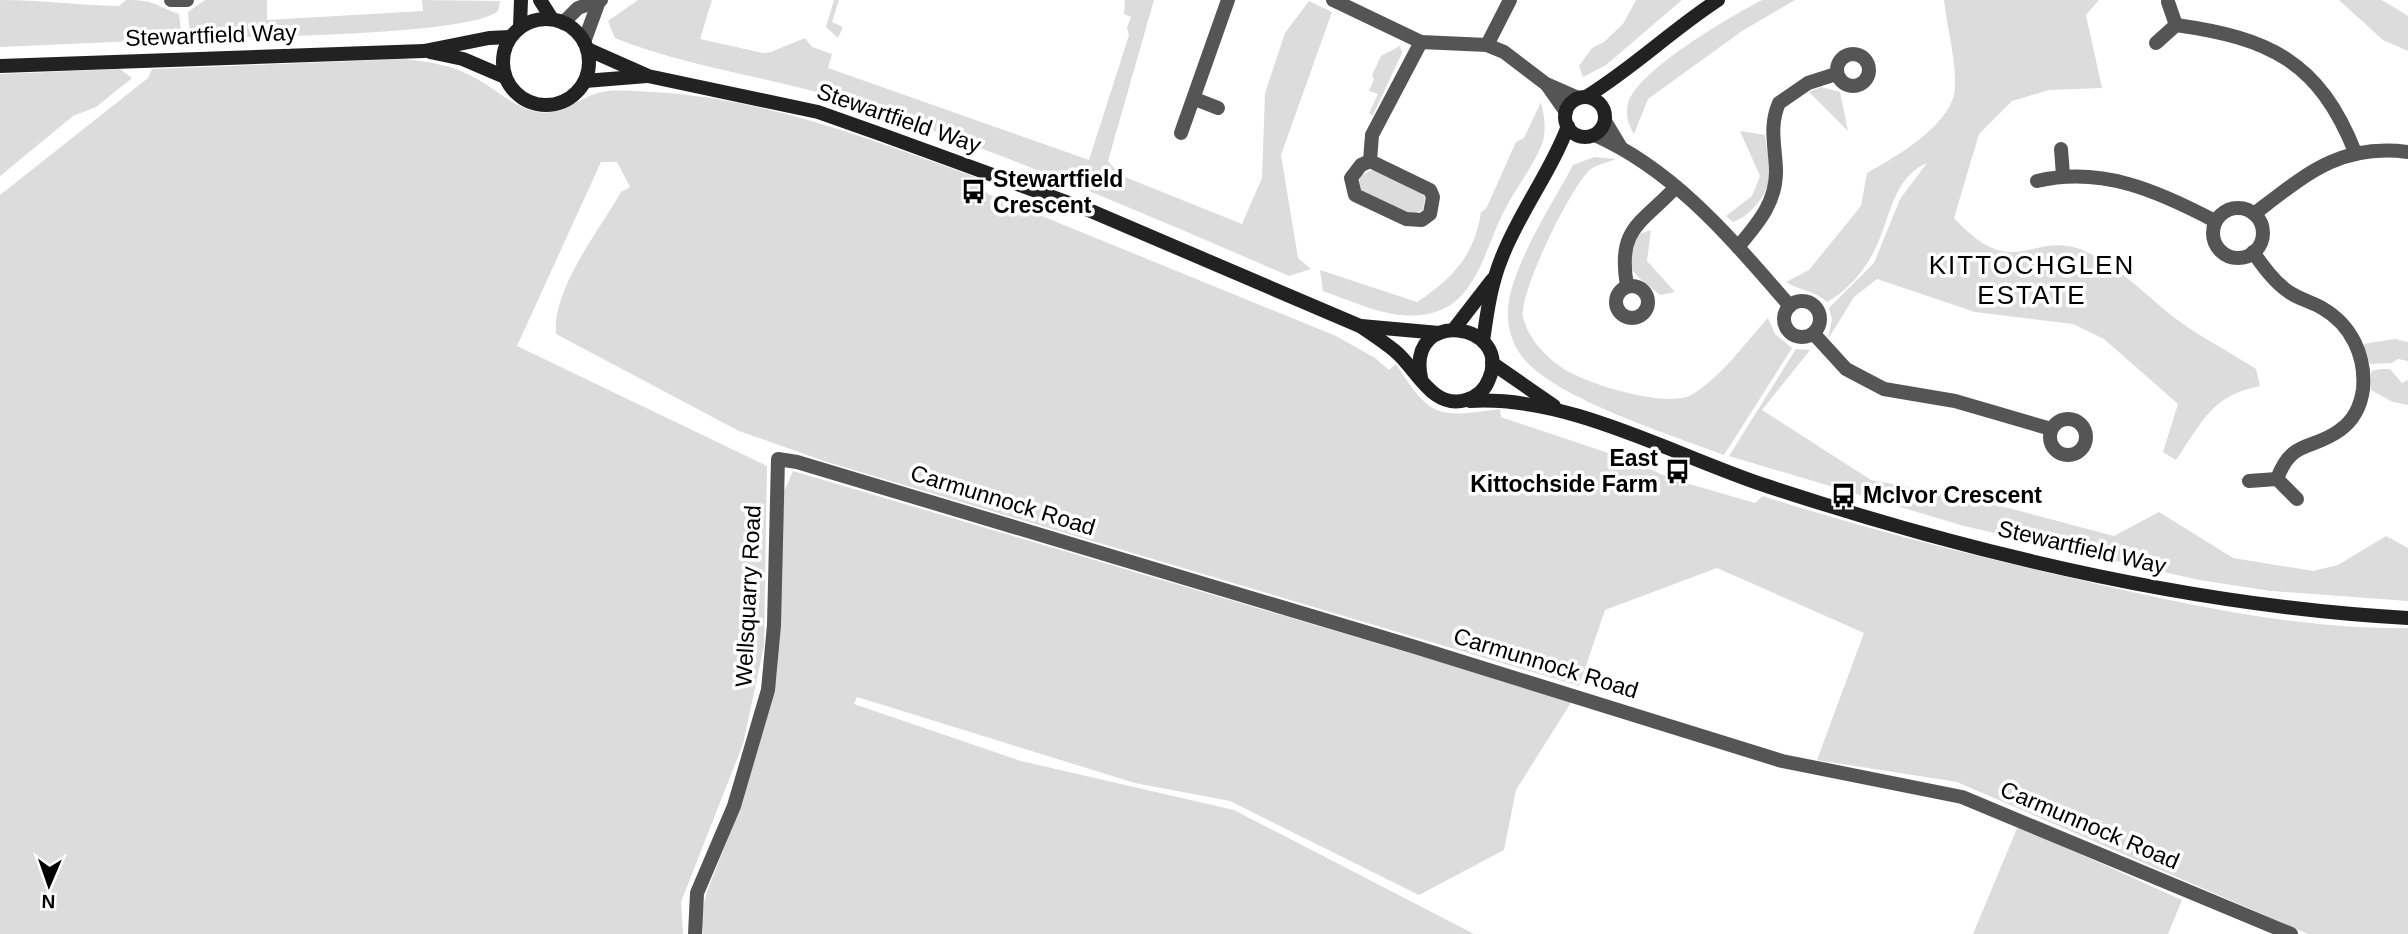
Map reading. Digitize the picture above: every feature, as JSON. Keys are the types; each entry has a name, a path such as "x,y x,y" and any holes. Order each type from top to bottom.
{"street":[{"path":"171,0 187,0"},
{"path":"521,0 515,32 503,56 505,77 517,95 538,105 560,103 571,98 585,81 589,65 586,45 600,0"},
{"path":"540,0 558,21 586,45"},
{"path":"515,32 539,20 558,21 578,8 600,0"},
{"path":"1181,133 1228,0"},
{"path":"1333,0 1421,42 1487,45 1504,52 1546,84 1600,103 1620,146"},
{"path":"1487,45 1510,0"},
{"path":"1557,156 1567,119 1582,98 1620,76 1686,21 1718,0"},
{"path":"2168,2 2176,25"},
{"path":"2156,43 2176,25"},
{"path":"2176,25 2243,38 2294,65 2326,92 2355,152"},
{"name":"Stewartfield Way","path":"0,65 424,51 515,32"},
{"path":"1370,161 1371,135 1421,42"},
{"name":"Stewartfield Way","path":"586,45 648,76 769,100 858,126 1091,211 1360,326 1396,352 1421,378"},
{"name":"Stewartfield Way","path":"424,51 463,60 505,77"},
{"path":"1738,247 1769,208 1776,170 1772,131 1779,103 1808,83 1836,74"},
{"name":"Stewartfield Way","path":"585,81 648,76"},
{"path":"1595,135 1620,76"},
{"path":"1546,84 1580,136"},
{"path":"1195,99 1218,108"},
{"path":"1494,276 1447,331 1424,347 1420,357 1421,378 1426,387 1442,399 1462,402 1481,392 1491,374 1492,363 1483,341 1494,276 1531,196 1557,156 1580,136 1595,135 1620,146 1676,187 1738,247 1790,306"},
{"path":"2061,149 2063,175"},
{"path":"2254,214 2308,173 2355,152 2384,149 2408,152"},
{"path":"1370,161 1430,190 1433,197 1430,214 1423,220 1406,219 1355,195 1351,178 1361,165 1370,161"},
{"path":"2037,181 2063,175 2124,181 2176,201 2215,221"},
{"path":"1627,286 1623,254 1629,235 1676,187"},
{"path":"2237,208 2254,214 2263,232 2260,243 2253,253 2238,258 2222,253 2213,238 2215,221 2228,209 2237,208"},
{"path":"2253,253 2288,291 2325,309 2348,331 2364,369 2362,398 2349,422 2339,432 2293,451 2286,457 2277,480"},
{"path":"1802,301 1814,305 1821,319 1814,334 1797,337 1787,330 1784,317 1790,306 1802,301"},
{"name":"Stewartfield Way","path":"1360,326 1447,331"},
{"path":"1447,331 1470,332 1483,341"},
{"path":"1814,334 1846,369 1884,389 1955,401 2051,429"},
{"name":"Stewartfield Way","path":"1492,363 1558,409"},
{"name":"Stewartfield Way","path":"1462,402 1508,400 1558,409 1768,486 2043,563 2199,596 2408,618"},
{"name":"Wellsquarry Road","path":"695,934 697,893 734,806 768,690 774,625 778,459"},
{"name":"Carmunnock Road","path":"778,459 797,461 1428,650 1782,761 1962,797 2291,934"},
{"path":"2249,481 2277,480 2298,499"}],"shaded area":[{"path":"0,0 119,6 126,0 149,2 179,14 182,39 0,47"},
{"path":"205,0 267,0 267,20 423,11 422,0 500,1 498,11 478,19 444,26 352,34 190,38 188,12"},
{"path":"638,0 712,0 700,39 763,53 805,38 812,47 832,54 828,68 1089,160 1129,35 1127,28 1131,17 1124,14 1125,0 1154,0 1108,161 1120,175 1242,224 1262,178 1265,93 1285,33 1309,1 1332,12 1281,155 1298,258 1311,269 1289,276 1005,157 889,115 830,96 668,56 615,38 608,21"},
{"path":"834,0 839,0 832,22 843,27 838,38 826,27"},
{"path":"1636,0 1682,0 1606,65 1583,77 1579,66 1592,48 1604,42 1623,24"},
{"path":"1762,0 1795,0 1742,31 1648,99 1634,134 1628,119 1628,103 1649,75 1687,45"},
{"path":"1944,0 2099,0 2086,15 2102,88 2049,90 2012,101 1979,134 1954,218 1976,238 1994,249 2010,252 2053,245 2070,246 2089,253 2120,272 2187,327 2256,369 2260,386 2244,390 2219,403 2201,422 2176,460 2163,452 2178,404 2104,339 2073,324 1975,312 1877,279 1854,297 1828,339 1832,319 1829,308 1874,263 1900,199 1927,163 1907,178 1900,188 1873,254 1843,291 1827,302 1786,282 1809,270 1861,206 1867,173 1908,148 1935,126 1945,113 1952,100 1955,75"},
{"path":"2339,0 2382,0 2408,16 2408,51 2383,40"},
{"path":"1400,46 1402,53 1373,115 1369,113 1378,94 1369,91 1374,79 1372,75 1381,56"},
{"path":"405,59 460,70 513,102 537,112 553,112 602,92 650,92 734,102 776,111 857,135 978,178 977,184 988,194 1336,336 1375,358 1389,370 1396,364 1418,395 1437,410 1462,413 1500,409 1501,417 1632,461 1672,479 1755,503 1763,496 1955,550 2196,606 2323,624 2408,628 2408,934 2308,934 1957,782 1817,760 1864,633 1717,568 1605,610 1579,686 827,462 739,431 556,334 561,298 569,280 621,192 630,187 617,162 601,162 517,346 767,466 764,646 743,744 681,902 683,934 0,934 0,195 148,78 152,69"},
{"path":"120,69 132,78 96,107 73,116 0,176 0,74"},
{"path":"1821,87 1840,92 1848,131 1809,92"},
{"path":"1541,102 1545,128 1542,144 1503,213 1480,268 1464,293 1453,303 1441,310 1411,316 1366,307 1323,291 1320,270 1417,302 1441,284 1467,253 1481,212 1486,209 1516,142 1524,138"},
{"path":"1740,131 1765,135 1770,175 1758,203 1746,215 1733,222 1726,216 1752,196 1760,176"},
{"path":"1594,157 1616,159 1591,169 1560,215 1529,286 1524,305 1525,325 1543,351 1572,373 1606,387 1665,399 1681,398 1704,387 1768,318 1775,334 1792,348 1724,455 1647,427 1562,388 1540,374 1524,359 1514,343 1508,310 1516,275 1524,256 1573,165"},
{"path":"1372,170 1420,191 1425,197 1423,210 1410,215 1363,192 1359,188 1360,176"},
{"path":"1651,230 1647,261 1675,292 1660,295 1642,281 1631,265 1636,235"},
{"path":"2395,339 2408,342 2408,361 2398,359 2392,363 2370,364 2363,344"},
{"path":"1796,349 1810,350 1762,410 1871,480 1978,500 2114,536 2159,512 2233,558 2313,571 2338,565 2386,536 2408,548 2408,601 2271,591 2199,580 1964,526 1729,456"},
{"path":"2390,369 2402,383 2408,380 2408,405 2393,402 2371,390 2371,371"},
{"path":"793,471 1572,701 1516,790 1504,850 1419,895 1230,801 1135,783 857,697 854,704 1021,761 1234,810 1474,934 703,934 701,914 708,889 741,805 776,680 784,491"},
{"path":"2018,826 2182,900 2168,934 1973,934"}],"place":[{"name":"Stewartfield Crescent","path":"973,192"},
{"name":"East Kittochside Farm","path":"1678,471"},
{"name":"McIvor Crescent","path":"1843,495"}],"district":[{"name":"KITTOCHGLEN ESTATE","path":"2032,280"}]}
